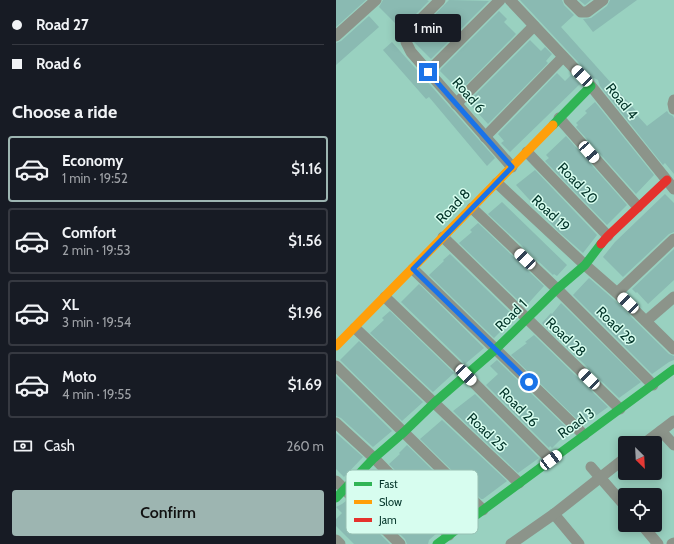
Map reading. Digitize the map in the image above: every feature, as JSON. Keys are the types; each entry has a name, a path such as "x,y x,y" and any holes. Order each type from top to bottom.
{"street":[{"path":"336,36 376,0"},
{"name":"Road 6","path":"440,0 409,31 406,42 411,52 512,167"},
{"path":"428,72 500,0"},
{"name":"Road 4","path":"510,0 591,86 671,184"},
{"path":"569,0 581,12 587,12 604,0"},
{"path":"456,104 534,26"},
{"path":"485,137 563,56"},
{"name":"Road 8","path":"336,346 591,86"},
{"path":"674,100 674,109"},
{"path":"559,118 638,207"},
{"name":"Road 20","path":"527,152 608,236"},
{"name":"Road 19","path":"497,183 585,265"},
{"name":"Road 1","path":"363,470 435,402 496,349 557,289 585,265 608,236 638,207 671,184"},
{"name":"Road 29","path":"472,208 557,289 653,385"},
{"name":"Road 28","path":"444,237 620,409"},
{"path":"617,293 674,239"},
{"path":"585,265 617,293 674,349"},
{"path":"413,269 584,435"},
{"name":"Road 26","path":"385,297 551,460"},
{"path":"646,321 674,297"},
{"name":"Road 25","path":"355,328 519,483"},
{"path":"336,366 442,470"},
{"name":"Road 3","path":"478,514 674,369"},
{"path":"654,436 674,421"},
{"path":"336,423 386,470"},
{"path":"661,431 674,446"},
{"path":"511,544 554,514 618,463"},
{"path":"591,467 618,498"},
{"path":"336,481 345,489"},
{"name":"Road 1","path":"336,498 345,489"},
{"path":"478,505 483,510"},
{"path":"554,514 579,544"},
{"path":"648,532 658,544"},
{"path":"390,534 400,544"},
{"name":"Road 3","path":"437,544 449,535"},
{"path":"336,540 340,544"}],"building":[{"path":"336,0 366,0 336,27"},
{"path":"383,0 429,1 404,26 402,30 379,7"},
{"path":"449,0 489,1 431,59 414,42 415,35"},
{"path":"520,0 562,0 564,5 574,15 561,27 638,113 636,114 647,126 667,111 673,116 674,174 665,163 663,165 600,86 598,80 592,77"},
{"path":"579,0 591,0 585,5"},
{"path":"610,0 637,0 593,32 583,19 591,18 607,6"},
{"path":"499,11 507,19 504,22 516,34 460,91 440,71"},
{"path":"369,16 379,27 336,65 336,43 341,41"},
{"path":"530,40 541,51 545,47 552,54 546,61 548,63 488,124 468,102"},
{"path":"392,42 495,158 487,166 429,97 426,99 383,50"},
{"path":"557,73 565,81 571,75 580,84 510,152 501,143 504,141 498,134"},
{"path":"595,102 654,175 636,194 576,127 578,125 576,123 587,113 585,111"},
{"path":"566,136 627,205 607,225 545,161 549,158 546,155"},
{"path":"535,170 597,235 583,253 558,231 516,185"},
{"path":"665,194 674,203 674,232 669,234 623,277 603,257 615,242"},
{"path":"502,202 567,265 557,276 554,274 553,275 488,214"},
{"path":"478,223 544,286 525,307 459,243 472,232 470,230"},
{"path":"674,249 674,280 648,304 637,292 636,293 632,289"},
{"path":"450,254 515,317 494,338 429,275"},
{"path":"589,278 612,298 669,354 674,356 674,360 652,374 573,295"},
{"path":"419,284 484,348 465,364 401,302"},
{"path":"561,303 641,382 619,398 542,323"},
{"path":"390,311 454,373 433,392 370,333 384,320 382,318"},
{"path":"534,335 608,407 583,425 511,355 527,343 525,342"},
{"path":"359,341 423,402 402,421 340,360"},
{"path":"497,360 572,433 566,437 564,436 552,448 550,446 549,448 486,385 498,374 490,366"},
{"path":"336,376 392,431 373,447 341,418 336,416"},
{"path":"475,394 539,458 518,473 453,411"},
{"path":"442,420 507,481 481,499 478,496 478,470 452,470 420,439"},
{"path":"336,433 363,457 351,470 346,470 346,475 344,477 336,469"},
{"path":"407,445 432,470 395,470 389,464 400,454 399,453"},
{"path":"346,501 346,534 380,534 390,544 354,544 336,526 336,519 342,513 336,507"},
{"path":"400,534 436,534 429,540 428,544 407,544 405,539"}],"traffic: fast":[{"path":"553,125 591,86"},
{"path":"363,470 435,402 496,349 557,289 585,265 601,244"},
{"path":"478,514 674,369"},
{"path":"336,498 346,487"},
{"path":"437,544 451,534"}],"traffic: slow":[{"path":"336,346 553,125"}],"traffic: jam":[{"path":"601,244 667,180"}],"route":[{"path":"428,72 512,167 413,269 529,382"}]}
